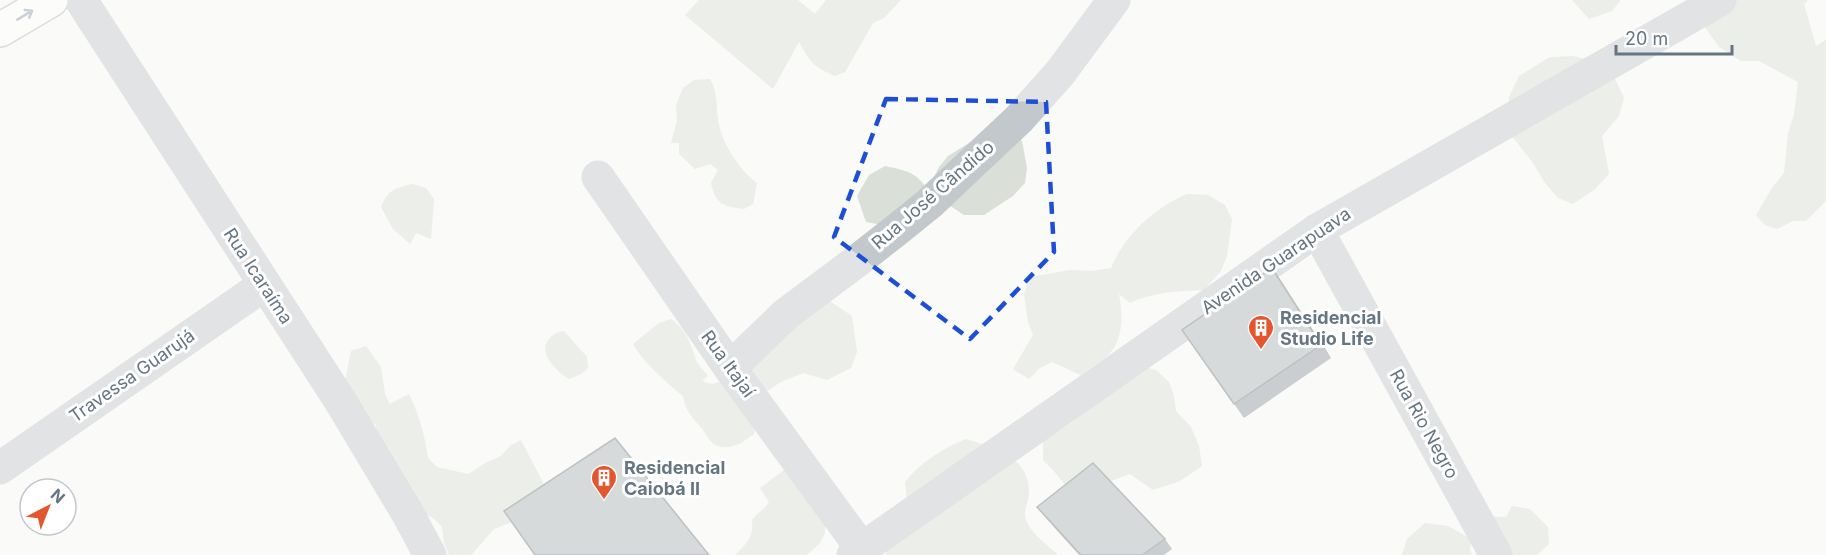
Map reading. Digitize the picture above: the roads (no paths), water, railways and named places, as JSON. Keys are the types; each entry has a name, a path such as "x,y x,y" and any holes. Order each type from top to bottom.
{"main road":[{"path":"0,30 51,0"}],"street":[{"name":"Rua Icaraíma","path":"81,0 341,402 430,555"},
{"name":"Rua José Cândido","path":"730,368 786,314 930,203 1019,119 1060,72 1114,0"},
{"name":"Avenida Guarapuava","path":"857,552 1317,230 1720,0"},
{"name":"Rua Itajaí","path":"598,177 857,552"},
{"name":"Rua Rio Negro","path":"1317,230 1496,555"},
{"name":"Travessa Guarujá","path":"0,468 264,285"}],"place":[{"name":"Residencial Studio Life","path":"1261,351"},
{"name":"Residencial Caiobá II","path":"604,501"}]}
